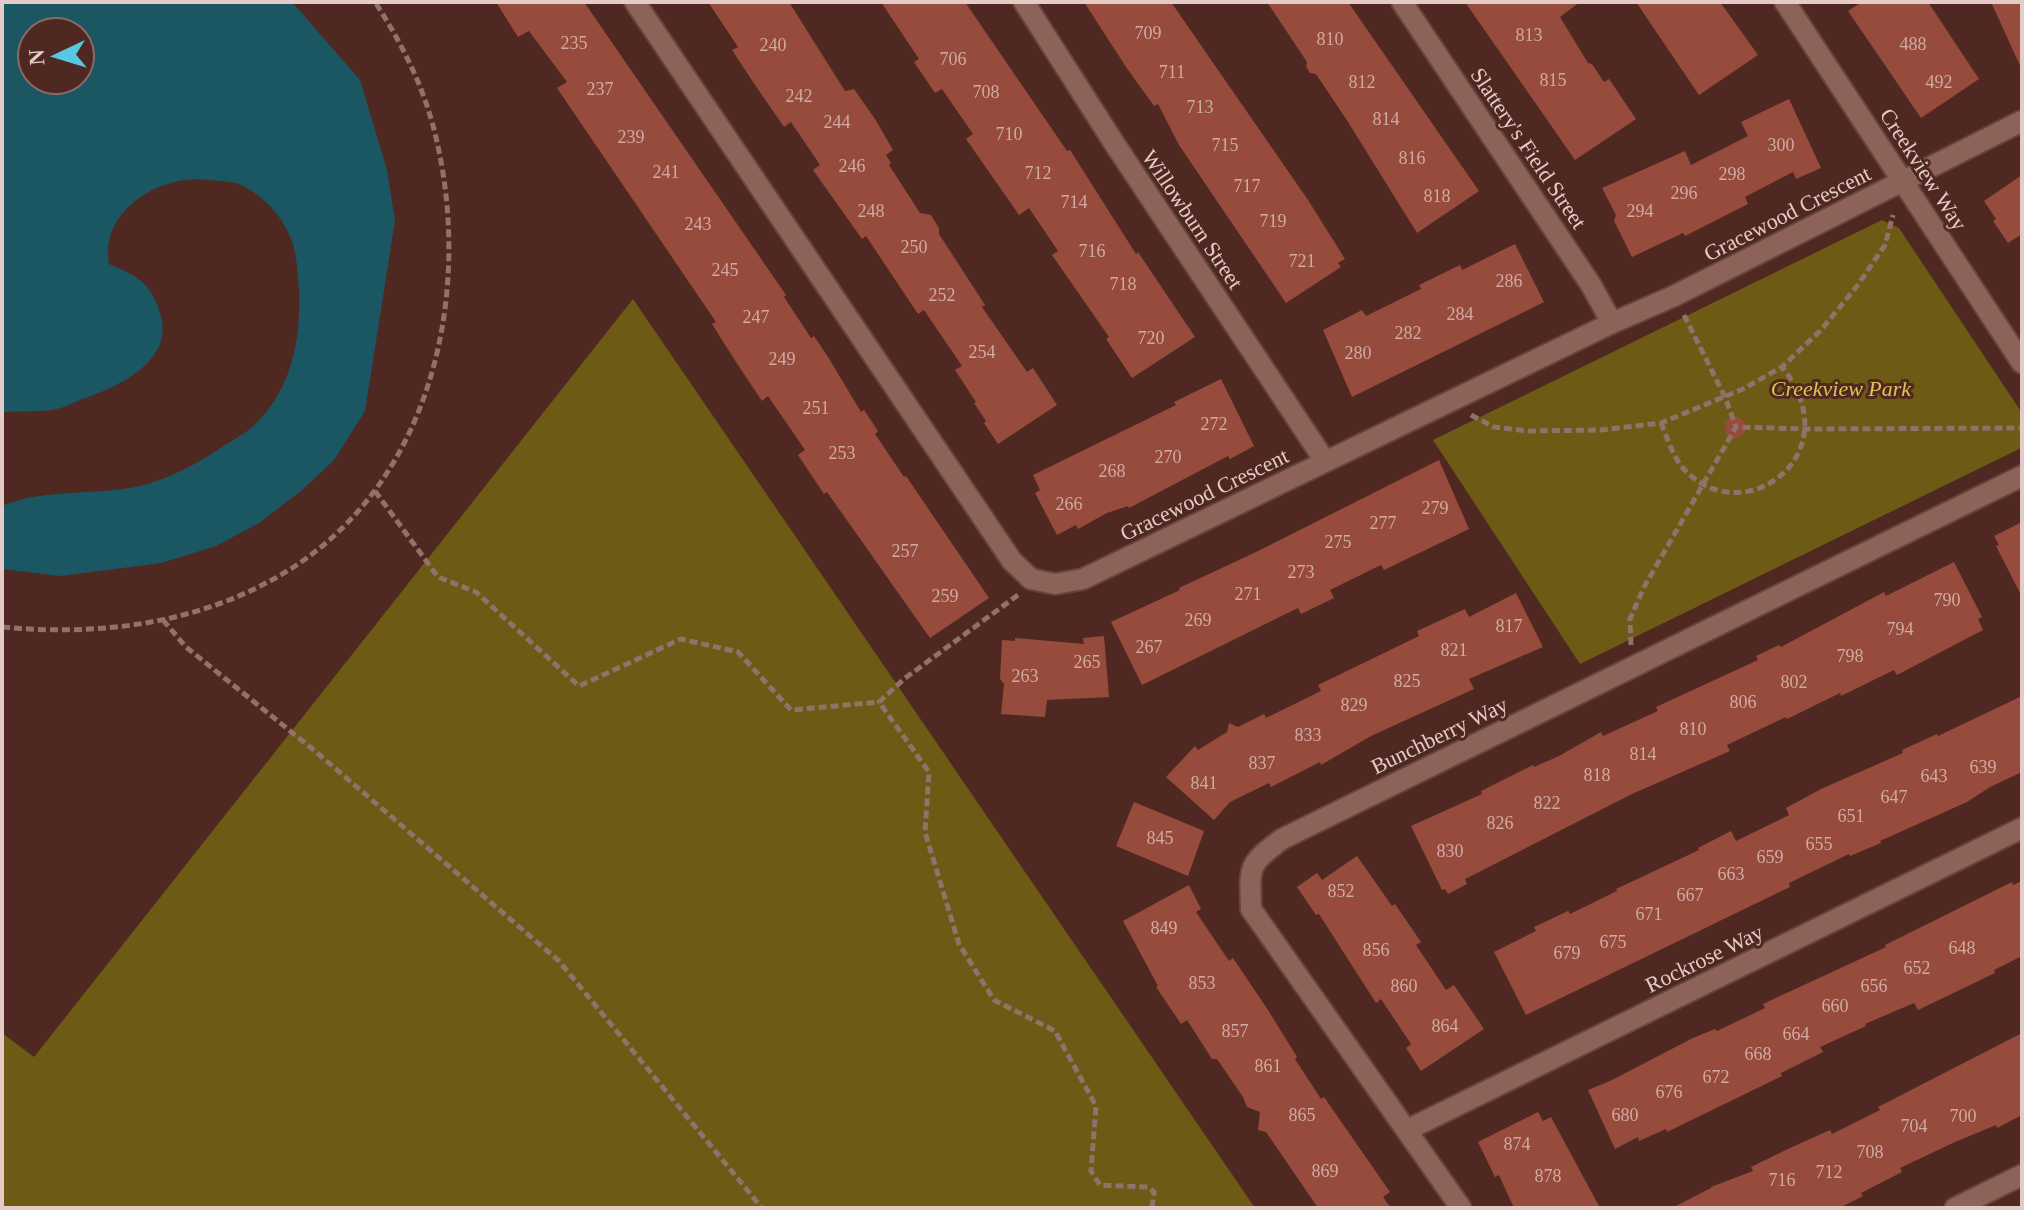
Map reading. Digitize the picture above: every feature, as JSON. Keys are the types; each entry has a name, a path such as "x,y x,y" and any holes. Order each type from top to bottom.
{"street":[{"path":"635,2 1012,561 1031,579"},
{"name":"Willowburn Street","path":"1024,2 1325,461"},
{"name":"Slattery's Field Street","path":"1402,2 1591,285 1612,323"},
{"name":"Creekview Way","path":"1785,2 2022,363"},
{"name":"Gracewood Crescent","path":"1031,579 1055,584 1083,579 1612,323 1674,296 2022,121"},
{"name":"Bunchberry Way","path":"1461,1208 1251,909 1250,868 1282,839 2022,476"},
{"name":"Rockrose Way","path":"1407,1130 2022,828"},
{"path":"1955,1208 2022,1175"}],"path":[{"path":"2,627 95,630 191,614 221,603 304,560 328,541 375,491 409,430 436,360 449,283 450,253 444,172 432,120 408,60 375,2"},
{"path":"1448,404 1494,427 1566,433 1661,423 1725,397 1782,367 1821,330 1885,245 1893,215"},
{"path":"1674,296 1725,397 1736,427"},
{"path":"1661,423 1682,467 1702,484 1726,492 1751,491 1774,482 1792,466 1807,429 1804,406 1793,381 1782,367"},
{"path":"1736,427 2022,428"},
{"path":"1637,665 1631,646 1630,619 1660,556 1736,427"},
{"path":"375,491 438,577 476,592 579,686 681,639 738,652 791,710 879,702 904,679 1010,602 1031,579"},
{"path":"163,620 186,647 315,751 559,961 762,1208"},
{"path":"879,702 929,772 925,832 959,944 994,1000 1055,1031 1096,1106 1091,1171 1100,1185 1148,1187 1154,1192 1152,1208"}],"green space":[{"name":"Creekview Park","path":"1882,220 1899,228 2022,413 2021,448 1580,664 1433,440"},
{"path":"633,299 1255,1208 2,1208 2,1033 34,1057"}],"water":[{"path":"2,2 292,2 360,80 387,170 395,221 365,411 334,460 301,491 259,523 216,546 161,563 61,576 2,569 2,506 52,494 140,486 172,475 248,430 268,410 280,391 289,370 298,326 294,246 277,214 250,190 228,182 191,180 154,189 138,199 114,227 109,244 109,264 143,283 154,296 161,317 162,333 158,348 150,360 124,381 45,411 2,412"}],"building":[{"path":"496,2 584,2 786,295 784,297 811,338 814,336 861,412 864,410 878,431 875,434 989,598 930,638 827,492 824,494 798,455 805,450 768,396 762,401 712,324 716,322 557,88 567,82 529,31 518,37"},
{"path":"708,2 789,2 845,91 854,89 875,119 893,150 886,155 891,163 889,165 920,213 931,215 939,234 985,305 982,307 1027,372 1033,368 1057,405 998,444 955,370 962,366 924,310 918,314 866,236 862,239 813,170 820,165 791,122 784,127 753,82 732,50 738,47"},
{"path":"881,2 965,2 1067,151 1070,150 1136,254 1138,252 1195,337 1132,378 1106,339 1109,337 1052,255 1058,251 1029,208 1019,215 966,139 973,134 942,89 935,93 914,62 919,59"},
{"path":"1084,2 1171,2 1308,200 1345,259 1338,263 1341,267 1286,303 1179,145 1158,104 1154,106"},
{"path":"1267,2 1348,2 1479,191 1417,233 1316,74 1310,73 1307,62"},
{"path":"1465,2 1580,2 1560,17 1588,63 1592,64 1604,82 1609,79 1636,119 1575,160"},
{"path":"1636,2 1720,2 1758,55 1699,95"},
{"path":"1862,2 1928,2 1979,79 1921,118 1848,11"},
{"path":"1991,2 2022,2 2022,70"},
{"path":"1789,99 1821,168 1796,179 1793,172 1745,197 1748,204 1685,236 1683,233 1632,257 1602,188 1685,151 1691,165 1748,136 1741,122"},
{"path":"2022,175 2022,234 2008,243 1984,201"},
{"path":"1515,244 1544,302 1352,397 1323,330 1362,310 1366,316 1421,289 1419,285 1460,265 1462,270"},
{"path":"1221,379 1254,446 1230,459 1228,456 1129,508 1107,513 1078,529 1076,525 1057,535 1035,493 1040,490 1033,475 1176,405 1174,402"},
{"path":"1735,416 1745,422 1745,433 1735,439 1725,434 1725,422"},
{"path":"1439,460 1469,529 1384,570 1381,565 1330,590 1334,598 1301,614 1298,608 1142,685 1111,622"},
{"path":"2022,522 2022,597 1994,536"},
{"path":"1954,562 1982,617 1978,619 1983,630 1897,675 1894,670 1727,745 1730,751 1632,794 1465,879 1467,884 1448,894 1445,889 1442,890 1411,826 1482,794 1481,791 1533,765 1559,756 1601,732 1603,736 1658,711 1656,707 1758,660 1756,656 1779,645 1781,647 1884,592 1886,596"},
{"path":"1516,593 1543,647 1469,679 1474,689 1371,736 1321,765 1320,762 1271,787 1269,783 1230,802 1214,820 1166,777 1195,746 1198,750 1227,732 1229,723 1238,727 1264,714 1266,718 1321,691 1318,685 1419,636 1417,631 1465,609 1469,617"},
{"path":"1104,636 1109,697 1047,700 1045,717 1001,714 1004,684 1000,679 1002,640 1015,641 1015,638 1084,644 1083,638"},
{"path":"2022,696 2022,772 1881,843 1849,854 1789,883 1790,887 1526,1015 1494,952 1536,931 1534,927 1568,911 1570,914 1731,831 1736,841 1789,815 1786,808 1821,789"},
{"path":"1134,802 1204,831 1188,876 1116,846"},
{"path":"1357,856 1421,942 1416,945 1446,990 1454,985 1484,1029 1421,1071 1406,1048 1411,1044 1381,999 1376,1003 1319,914 1316,915 1297,887 1317,873 1322,880"},
{"path":"2022,881 2022,956 1994,970 1995,973 1918,1010 1914,1003 1865,1024 1820,1047 1823,1052 1781,1073 1782,1076 1667,1132 1666,1129 1639,1141 1638,1137 1615,1149 1588,1090 1693,1038 1715,1029 1717,1031 1765,1008 1763,1004 1886,947 2012,882 2013,885"},
{"path":"1189,885 1201,909 1196,912 1229,961 1233,958 1321,1099 1324,1097 1390,1192 1383,1197 1391,1208 1318,1208 1266,1132 1258,1130 1260,1112 1247,1107 1217,1059 1212,1059 1187,1020 1181,1024 1156,987 1123,921"},
{"path":"2022,1033 2022,1115 1900,1168 1902,1172 1839,1208 1672,1208 1711,1187 1753,1171 1751,1167 1790,1148 1830,1130 1832,1134 1880,1110 1878,1107"},
{"path":"1538,1112 1543,1121 1551,1117 1600,1208 1514,1208 1499,1175 1495,1177 1478,1142"}]}
